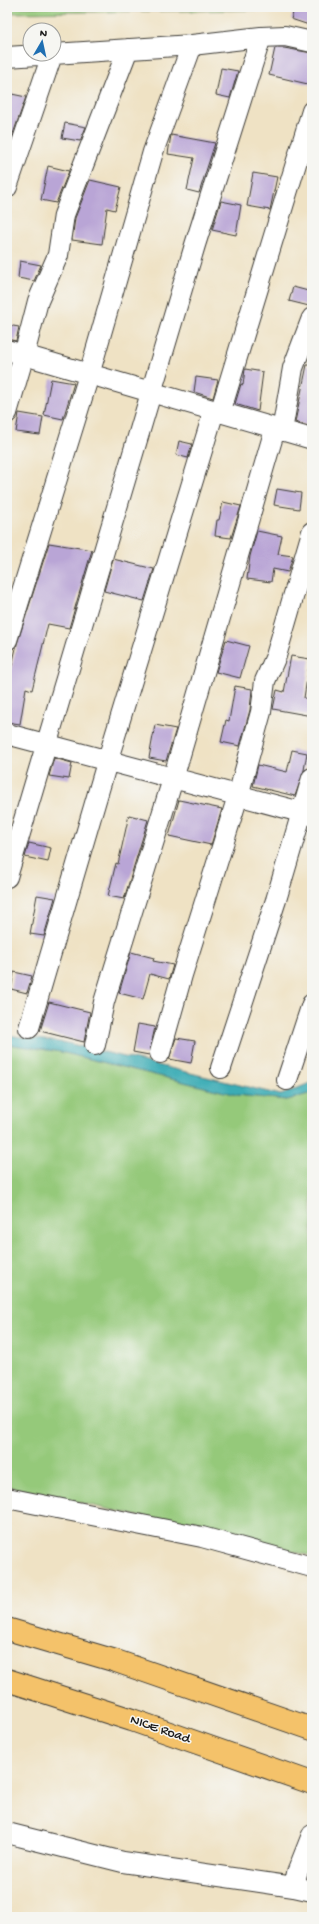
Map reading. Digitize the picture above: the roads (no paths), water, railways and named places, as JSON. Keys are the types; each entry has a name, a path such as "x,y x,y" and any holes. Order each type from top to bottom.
{"highway":[{"path":"7,1629 116,1661 312,1729"},
{"name":"NICE Road","path":"7,1680 132,1720 312,1783"}],"street":[{"path":"62,54 192,45 262,37 285,36 312,42"},
{"path":"7,877 198,238 262,37"},
{"path":"7,640 89,374 152,152 192,45"},
{"path":"7,413 16,353 58,255 64,215 128,49"},
{"path":"7,58 22,57"},
{"path":"7,187 50,62"},
{"path":"29,1028 108,759 312,111"},
{"path":"95,1045 104,1002 174,779 279,430 304,364 312,318"},
{"path":"16,353 312,439"},
{"path":"160,1053 182,975 238,796 261,712 265,681 276,656 312,532"},
{"path":"7,734 108,759 174,779 307,814"},
{"path":"221,1068 307,814 312,778"},
{"path":"287,1080 312,1004"},
{"path":"7,1498 202,1537 312,1567"},
{"path":"7,1833 123,1862 303,1889 297,1873 312,1835"}],"water":[{"path":"7,1035 67,1043 281,1095 312,1082 312,1093 287,1100 237,1095 61,1052 7,1044"}]}
